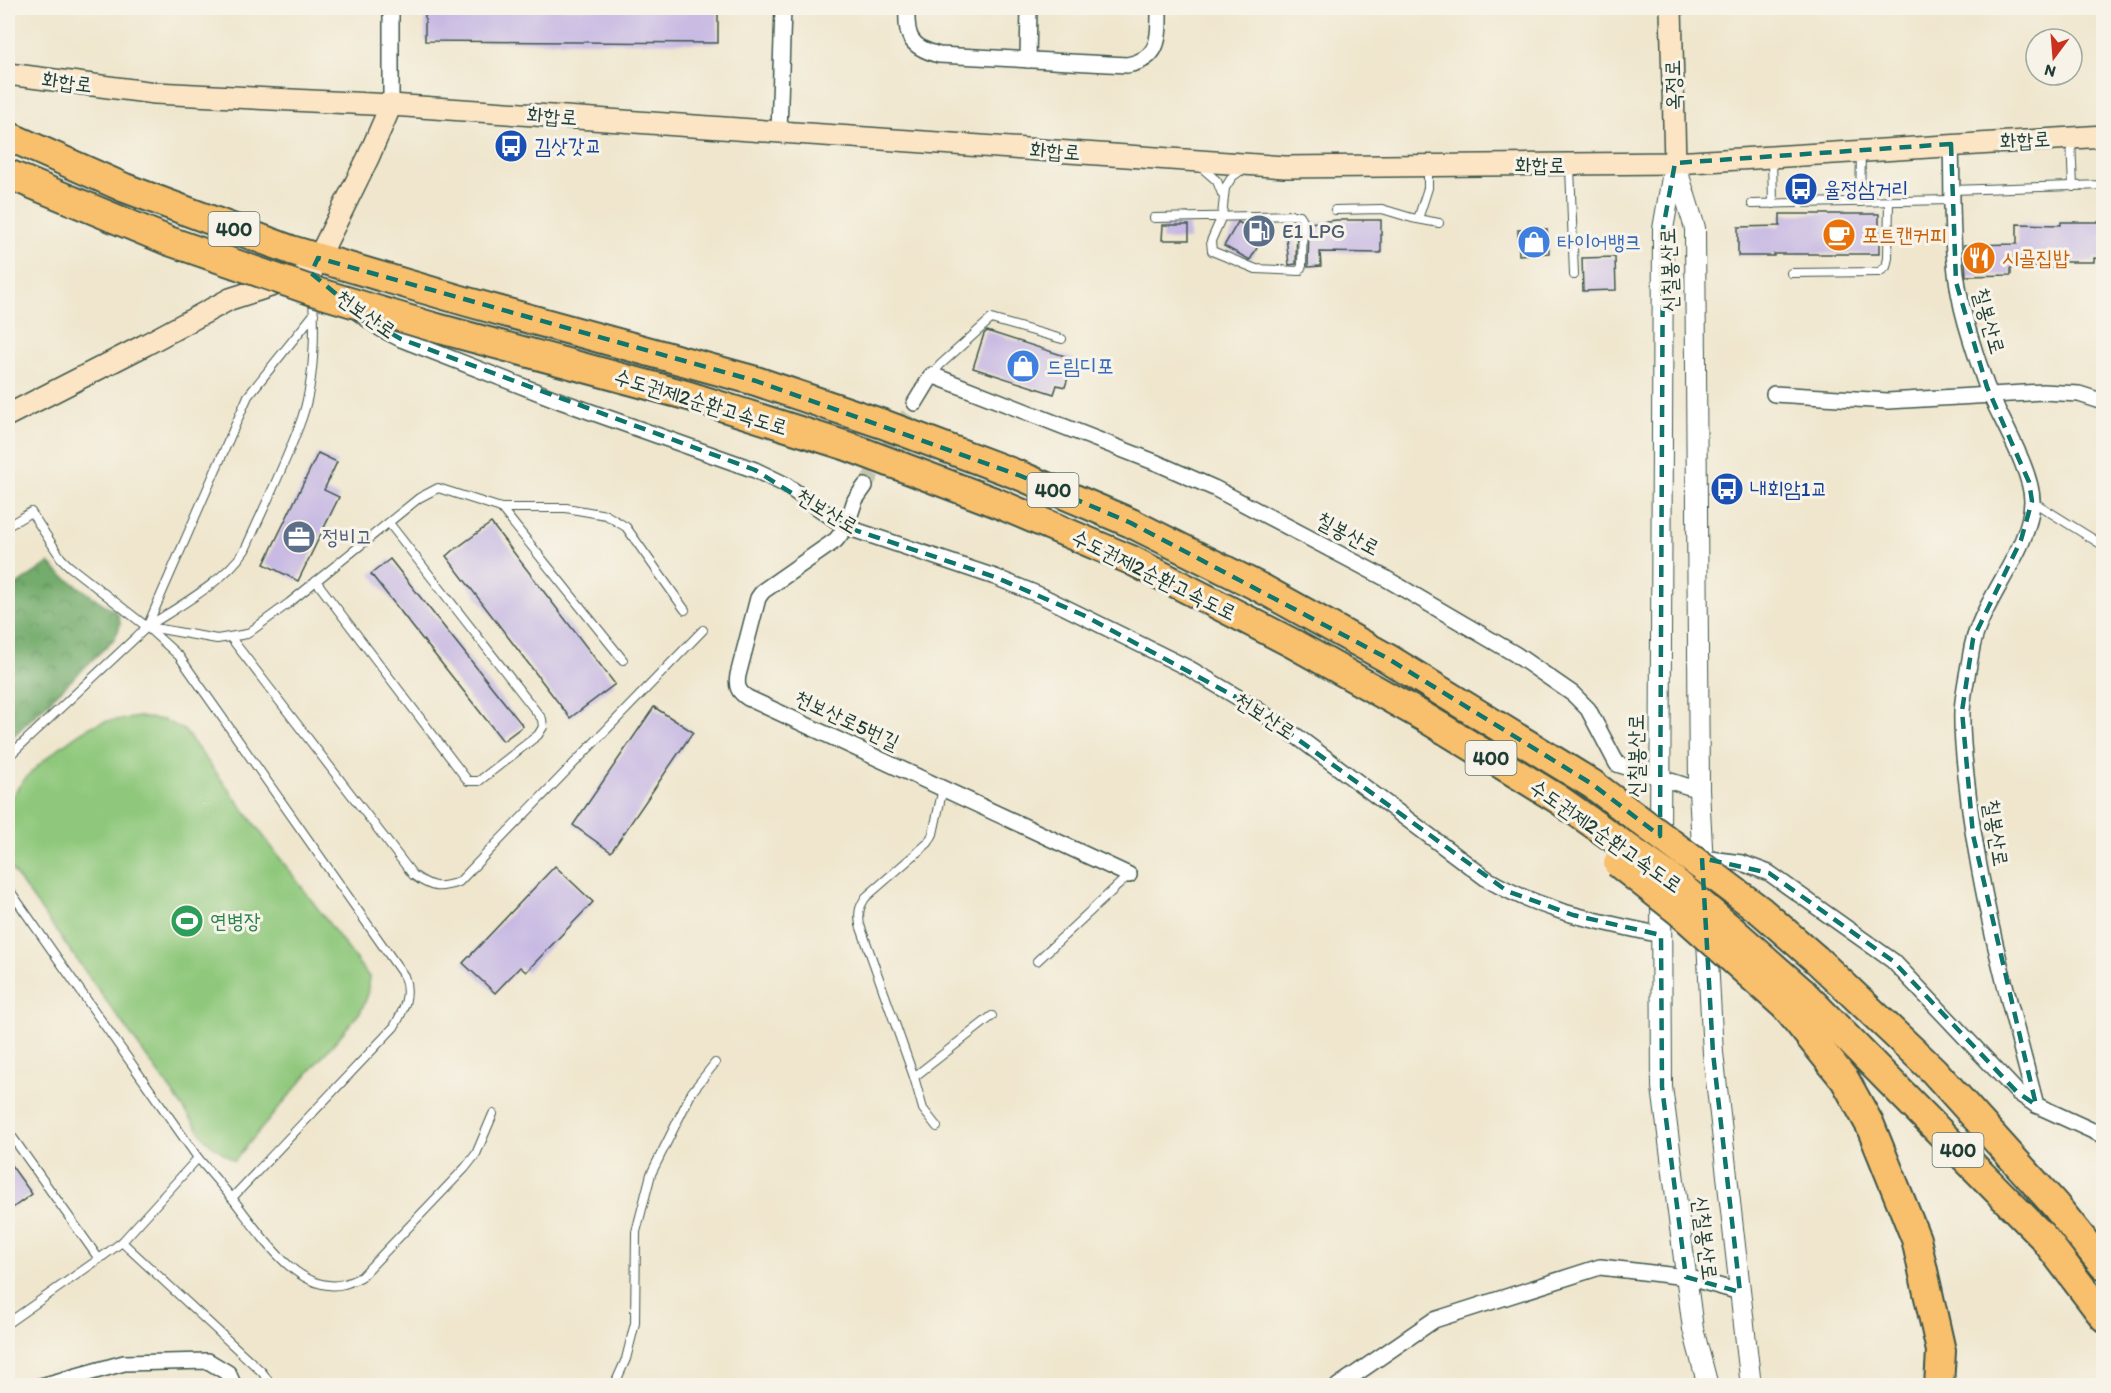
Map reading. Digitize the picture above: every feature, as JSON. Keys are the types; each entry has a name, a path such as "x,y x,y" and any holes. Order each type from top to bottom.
{"highway":[{"name":"수도권제2순환고속도로","path":"8,136 125,188 291,250 468,302 756,381 883,424 1010,472 1131,523 1261,588 1377,653 1592,784 1761,911 1816,958 1933,1070 2055,1205 2103,1266"},
{"name":"수도권제2순환고속도로","path":"8,174 169,241 313,291 433,327 700,399 847,446 997,503 1131,561 1292,643 1424,717 1496,775 1564,812 1680,912 1794,999"},
{"name":"400","path":"1794,999 2044,1238 2103,1317"},
{"path":"1794,999 1845,1080 1870,1125 1916,1239 1941,1351 1939,1386"},
{"path":"1933,1070 2060,1189 2103,1241"}],"main road":[{"name":"옥정로","path":"1671,8 1675,163"},
{"name":"화합로","path":"8,74 155,93 391,105 1285,167 1675,163 2103,136"},
{"path":"8,415 230,299 311,273 368,158 391,105"}],"street":[{"path":"391,8 391,105"},
{"path":"779,132 783,8"},
{"path":"907,8 909,37 916,46 927,52 939,55 1127,65 1139,63 1153,50 1159,37 1159,8"},
{"path":"1028,60 1029,8"},
{"name":"칠봉산로","path":"1951,144 1952,230 1956,282 1966,322 1989,391 2030,482 2032,501 2029,520 2021,540 1973,639 1962,711 1963,752 1973,836 1993,935 2036,1105"},
{"name":"신칠봉산로","path":"1675,163 1695,228 1699,790 1713,1053 1751,1386"},
{"name":"신칠봉산로","path":"1675,163 1663,230 1660,779 1662,1087 1693,1329 1708,1386"},
{"name":"천보산로","path":"311,273 366,319 401,339 563,402 755,470 784,484 846,527 995,577 1042,596 1190,669 1249,704 1299,738 1487,879 1507,891 1541,906 1661,935"},
{"path":"915,404 932,375"},
{"name":"칠봉산로","path":"932,375 1214,488 1385,578 1543,671 1573,694 1588,710 1617,764 1699,790"},
{"path":"1774,394 1888,401 1989,391 2043,392 2079,394 2103,402"},
{"path":"846,527 855,500 865,486"},
{"name":"천보산로5번길","path":"846,527 836,540 763,591 758,598 738,675 738,690 748,698 1129,875"},
{"path":"1702,858 1742,863 1769,873 1893,961 2018,1092 2036,1105 2103,1136"},
{"path":"1338,1386 1434,1320 1600,1267 1686,1277 1740,1292"},
{"path":"41,1386 124,1364 208,1361 228,1373 234,1386"}],"lane":[{"path":"2070,138 2073,187"},
{"path":"1860,202 1861,150"},
{"path":"1772,157 1773,204"},
{"path":"1189,160 1211,174 1220,187 1223,199"},
{"path":"1570,164 1574,275"},
{"path":"1154,218 1222,216 1302,216 1304,220 1302,268 1296,272 1256,269 1212,252 1211,242 1222,216 1225,188 1232,177 1252,165"},
{"path":"1418,219 1428,188 1428,166"},
{"path":"1752,204 1889,202 1952,195 2103,185"},
{"path":"1791,273 1879,272 1888,258 1889,202"},
{"path":"1335,210 1382,209 1439,223"},
{"path":"8,757 147,627 202,591 238,561 245,550 302,417 310,378 314,314 311,273"},
{"path":"147,627 248,396 314,314"},
{"path":"932,375 940,364 991,319 1062,339"},
{"path":"147,627 218,639 247,634 419,498 438,488 501,508 566,508 606,515 617,520 626,527 685,610"},
{"path":"2032,501 2103,546"},
{"path":"501,508 623,660"},
{"path":"8,526 31,512 61,558 147,627 179,656 404,976 408,987 407,999 394,1027 232,1198"},
{"path":"316,581 468,781 479,781 538,735 543,727 542,719 389,522"},
{"path":"231,638 413,875 429,885 443,887 459,882 703,630"},
{"path":"937,1127 923,1109 914,1077 860,925 858,913 867,897 928,843 933,834 943,788"},
{"path":"1037,961 1129,875"},
{"path":"8,888 198,1158 288,1268 304,1278 325,1284 342,1285 361,1277 465,1168 476,1154 493,1113"},
{"path":"914,1077 992,1016"},
{"path":"614,1386 626,1359 635,1323 636,1232 651,1174 692,1092 715,1063"},
{"path":"8,1131 99,1259"},
{"path":"8,1323 122,1242 198,1158"},
{"path":"122,1242 262,1372 272,1386"}],"highlighted area":[{"path":"1951,144 1956,282 1987,387 2029,482 2032,501 2021,540 1973,639 1962,711 1973,835 2036,1105 2017,1092 1893,961 1769,873 1702,858 1713,1053 1740,1292 1686,1277 1662,1087 1661,935 1573,915 1507,891 1249,704 1083,615 995,577 846,527 755,470 401,339 366,319 311,273 318,258 756,381 1021,476 1131,523 1387,658 1592,784 1660,836 1663,229 1675,163"}],"green space":[{"path":"49,563 59,573 118,614 119,627 114,639 8,741 8,591"},
{"name":"연병장","path":"139,717 164,720 184,730 369,977 367,997 361,1011 234,1161 207,1141 8,864 8,806 32,771 60,747 87,729 106,721"}],"building":[{"path":"425,8 718,8 718,43 425,41"},
{"path":"1780,214 1879,214 1879,254 1738,256 1738,227 1780,226"},
{"path":"1337,220 1381,220 1381,253 1320,252 1321,266 1308,267 1309,223"},
{"path":"1238,222 1264,236 1250,260 1224,246"},
{"path":"2061,222 2103,222 2102,259 2094,258 2094,262 2058,262 2058,268 2011,267 2011,275 1966,276 1964,245 2017,244 2017,224 2061,225"},
{"path":"1297,224 1296,264 1289,265 1285,226"},
{"path":"1163,225 1189,225 1189,240 1162,240"},
{"path":"1547,229 1549,253 1519,255 1518,230"},
{"path":"1615,257 1616,290 1583,291 1582,258"},
{"path":"987,331 1074,359 1065,387 1057,385 1054,394 973,368"},
{"name":"정비고","path":"318,453 337,462 324,490 339,497 298,581 264,564"},
{"path":"491,523 615,684 570,718 446,556"},
{"path":"390,559 523,726 503,741 371,574"},
{"path":"654,707 693,732 611,852 573,825"},
{"path":"555,866 593,902 526,972 520,967 495,993 463,963"},
{"path":"8,1161 32,1194 8,1211"}],"tunnel":[{"path":"865,486 915,403"}],"place":[{"name":"김삿갓교","path":"511,146"},
{"name":"율정삼거리","path":"1801,189"},
{"name":"E1 LPG","path":"1259,231"},
{"name":"포트캔커피","path":"1839,235"},
{"name":"타이어뱅크","path":"1534,242"},
{"name":"시골집밥","path":"1979,258"},
{"name":"드림디포","path":"1023,366"},
{"name":"내회암1교","path":"1727,489"},
{"name":"정비고","path":"299,537"},
{"name":"연병장","path":"187,921"}]}
